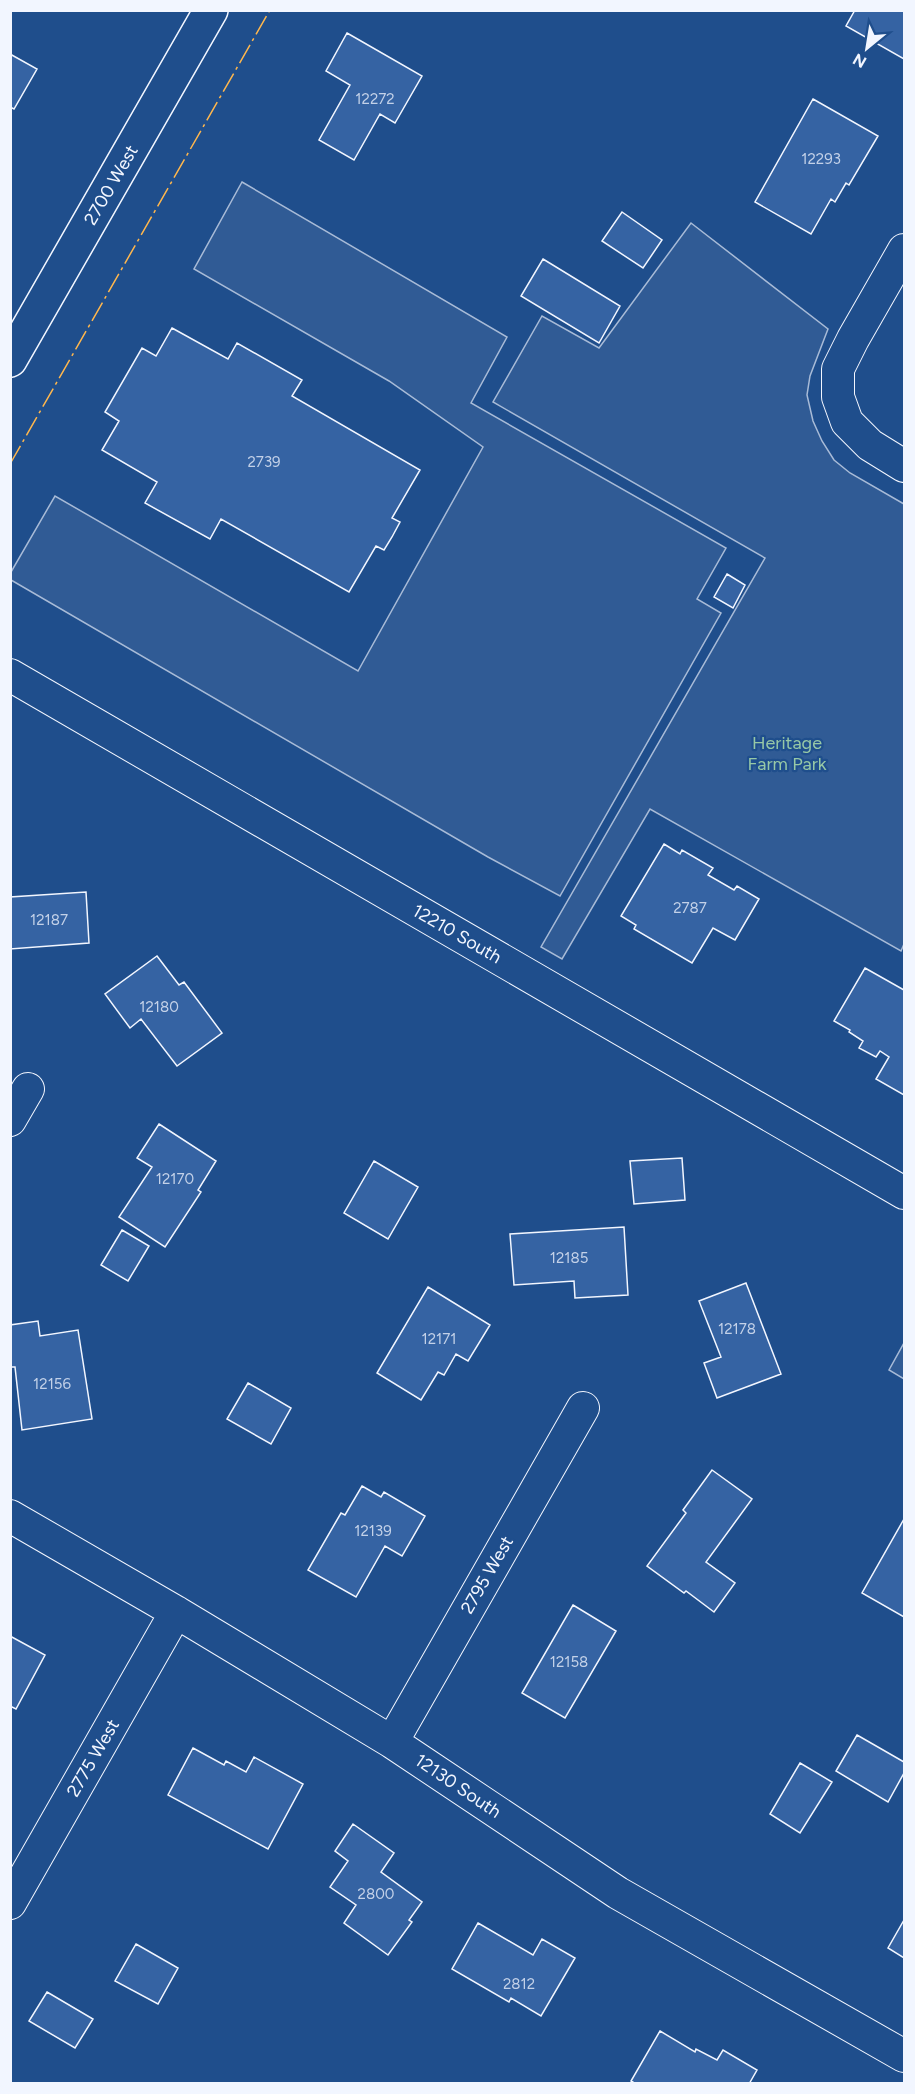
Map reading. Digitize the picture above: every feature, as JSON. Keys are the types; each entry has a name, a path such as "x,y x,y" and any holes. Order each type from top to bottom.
{"main road":[{"name":"2700 West","path":"10,360 211,10"}],"street":[{"path":"904,250 838,369 838,397 847,422 870,445 904,465"},
{"name":"12210 South","path":"10,675 904,1193"},
{"path":"10,1119 28,1089"},
{"name":"2795 West","path":"392,1742 583,1408"},
{"name":"12130 South","path":"10,1516 176,1612 392,1742 618,1893 904,2056"},
{"name":"2775 West","path":"10,1904 176,1612"}],"shaded area":[{"path":"242,182 507,337 471,403 726,548 697,599 721,613 560,896 488,857 11,580 11,572 55,496 358,671 483,447 389,381 194,269"},
{"name":"Heritage Farm Park","path":"691,223 828,329 810,376 807,395 813,421 834,460 850,473 904,504 904,944 901,951 650,809 562,959 541,947 765,558 493,402 542,316 599,348"},
{"path":"904,1343 904,1379 889,1370"}],"building":[{"path":"855,10 904,10 904,59 846,26"},
{"path":"347,33 422,76 395,123 380,114 354,160 319,140 350,85 326,71"},
{"path":"10,54 37,69 14,109 10,107"},
{"path":"813,99 878,136 849,185 846,183 835,202 831,199 811,234 755,202"},
{"path":"622,212 662,240 643,268 602,241"},
{"path":"543,259 620,306 599,343 521,296"},
{"path":"172,328 228,359 237,343 302,380 292,396 420,470 392,518 400,522 392,537 384,550 376,546 349,592 221,519 210,539 145,503 157,482 102,450 119,421 105,412 142,348 156,356"},
{"path":"727,574 745,585 733,608 714,597"},
{"path":"664,844 680,854 682,850 713,868 708,875 734,890 737,886 759,899 735,940 713,928 692,963 634,929 636,925 621,916"},
{"path":"86,892 89,943 10,949 10,897"},
{"path":"157,956 179,985 184,982 222,1033 177,1066 141,1019 130,1028 105,994"},
{"path":"865,968 904,990 904,1095 876,1079 889,1057 880,1051 876,1057 859,1048 863,1041 834,1021"},
{"path":"159,1124 216,1161 198,1190 201,1192 165,1247 119,1217 152,1167 137,1158"},
{"path":"682,1158 685,1200 634,1204 630,1161"},
{"path":"374,1161 418,1187 388,1239 344,1213"},
{"path":"624,1227 628,1295 575,1298 574,1281 514,1285 510,1234"},
{"path":"122,1230 149,1246 128,1281 101,1265"},
{"path":"746,1283 781,1374 717,1398 704,1363 721,1357 699,1301"},
{"path":"428,1287 490,1325 468,1361 456,1354 444,1375 438,1372 421,1400 377,1373"},
{"path":"38,1321 40,1336 78,1330 92,1419 22,1430 15,1367 10,1367 10,1325"},
{"path":"248,1383 291,1408 271,1444 227,1419"},
{"path":"712,1470 752,1499 706,1562 735,1583 714,1612 647,1566 686,1513 683,1510"},
{"path":"362,1486 381,1497 384,1492 425,1516 402,1556 385,1546 356,1597 308,1570 341,1513 345,1515"},
{"path":"904,1519 904,1617 862,1593"},
{"path":"573,1605 616,1631 565,1718 522,1693"},
{"path":"10,1636 45,1655 16,1709 10,1706"},
{"path":"857,1735 904,1762 904,1773 888,1802 836,1771"},
{"path":"193,1748 224,1765 226,1761 246,1772 254,1757 303,1784 268,1849 168,1795"},
{"path":"800,1763 832,1782 800,1833 770,1814"},
{"path":"353,1824 394,1853 381,1872 422,1902 409,1920 412,1922 388,1955 344,1923 356,1905 330,1887 348,1861 335,1851"},
{"path":"904,1920 904,1958 888,1948"},
{"path":"478,1923 533,1955 542,1939 575,1958 541,2016 511,1998 509,2002 452,1969"},
{"path":"136,1944 178,1968 158,2004 115,1981"},
{"path":"47,1992 93,2019 75,2048 29,2021"},
{"path":"660,2031 695,2052 696,2049 717,2060 723,2050 757,2070 749,2084 636,2084 631,2081"}],"power":[{"path":"10,464 270,10"}]}
